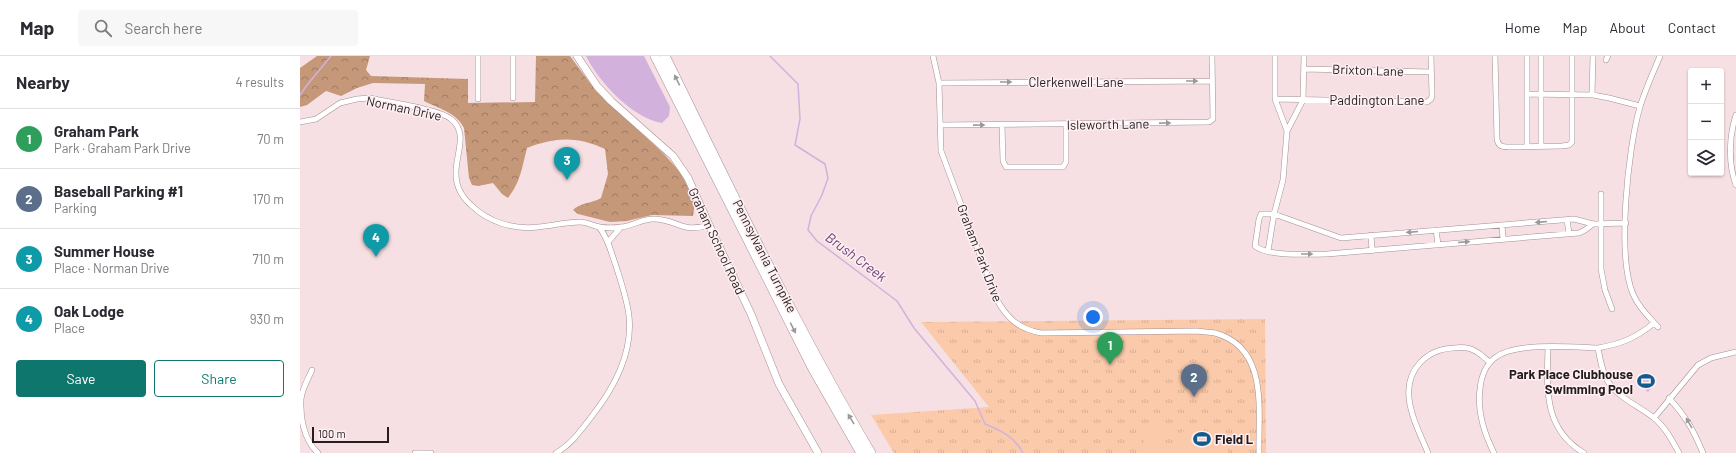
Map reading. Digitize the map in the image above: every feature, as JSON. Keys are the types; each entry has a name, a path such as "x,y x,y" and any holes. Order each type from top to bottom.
{"highway":[{"name":"Pennsylvania Turnpike","path":"656,56 813,369 861,453"},
{"name":"Pennsylvania Turnpike","path":"665,56 777,282 837,395 871,453"}],"street":[{"path":"478,56 478,99"},
{"path":"513,56 513,98"},
{"name":"Graham School Road","path":"577,56 597,86 672,156 688,178 751,314 779,384 818,453"},
{"name":"Graham Park Drive","path":"933,56 939,83 941,151 996,298 1004,312 1016,323 1031,331 1041,333 1197,331 1216,333 1231,340 1245,352 1257,377 1259,453"},
{"name":"Isleworth Lane","path":"940,125 1209,122 1213,119 1212,56"},
{"path":"1275,56 1275,99 1287,131"},
{"path":"1268,251 1274,214 1283,180 1287,131 1303,100 1304,56"},
{"name":"Paddington Lane","path":"1303,100 1427,102 1432,96 1431,56"},
{"path":"1495,56 1498,143 1501,147 1569,145 1572,142 1572,56"},
{"path":"1527,56 1527,146"},
{"path":"1541,56 1541,146"},
{"path":"1592,95 1593,56"},
{"path":"1494,453 1480,413 1479,399 1481,380 1490,362 1504,353 1515,350 1548,347 1598,348 1634,338 1656,325 1634,297 1629,284 1627,271 1626,223 1630,158 1633,136 1640,106 1660,56"},
{"name":"Brixton Lane","path":"1304,68 1431,72"},
{"name":"Clerkenwell Lane","path":"939,83 1212,81"},
{"path":"1528,94 1572,96 1592,95 1640,106"},
{"name":"Norman Drive","path":"300,122 316,119 340,103 362,98 374,99 434,112 451,119 457,127 461,145 455,172 459,191 465,200 479,212 495,221 522,227 538,227 578,222 599,227 621,227 652,219 665,220 686,229 709,225"},
{"path":"1275,99 1303,100"},
{"path":"1736,115 1732,128 1731,156 1736,185"},
{"path":"1002,125 1003,161 1006,167 1063,167 1066,162 1066,124"},
{"path":"1601,194 1601,269 1605,290 1612,309"},
{"path":"1593,224 1586,230 1569,233 1312,254 1290,254 1260,250 1255,246 1261,214 1274,214 1341,238 1574,219 1593,224 1626,223"},
{"path":"1567,220 1569,233"},
{"path":"1502,225 1502,239"},
{"path":"556,453 573,440 604,401 614,384 623,362 627,346 629,322 626,297 608,242 599,227"},
{"path":"608,242 621,227"},
{"path":"1436,230 1438,244"},
{"path":"1371,235 1372,250"},
{"path":"1428,453 1409,398 1409,388 1415,368 1431,353 1450,348 1464,347 1476,351 1490,362"},
{"path":"1548,347 1548,396 1555,423 1564,437 1576,449 1584,453"},
{"path":"1598,348 1603,370 1608,382 1617,392 1654,418 1671,438 1679,453"},
{"path":"1654,418 1669,398 1698,365 1711,358 1736,352"},
{"path":"312,370 301,399 302,424 309,442 318,453"},
{"path":"1669,398 1685,416 1703,453"},
{"path":"415,453 431,453"}],"green space":[{"path":"317,56 370,56 366,70 371,76 468,79 468,103 535,102 536,56 570,56 596,91 663,153 681,173 695,203 693,216 652,215 627,221 610,222 578,214 573,210 582,204 601,198 608,174 605,149 575,140 557,140 537,144 527,148 516,186 508,198 502,194 493,183 478,186 472,185 469,178 464,128 452,115 424,101 425,84 373,83 357,88 341,96 326,91 307,105 300,107 300,68"},
{"path":"1265,319 1266,453 894,453 871,415 989,407 921,322"},
{"path":"1158,426 1162,430 1162,453 1144,453 1144,430 1147,427"},
{"name":"Field L","path":"1195,429 1229,436 1228,453 1176,453 1176,438 1178,435 1184,431"}],"shaded area":[{"path":"586,56 644,56 670,107 669,116 662,123 651,120 639,114 608,87 599,77"},
{"name":"Park Place Clubhouse Swimming Pool","path":"1647,374 1652,378 1648,384 1652,387 1648,392 1639,385"}],"waterway":[{"path":"300,95 331,56"},
{"name":"Brush Creek","path":"770,56 798,84 800,119 795,145 825,164 828,178 822,195 811,216 808,230 817,241 897,301 914,328 975,401 985,424 1011,438 1020,447 1023,453"}],"place":[{"name":"Summer House","path":"567,180"},
{"name":"Oak Lodge","path":"376,257"},
{"name":"Graham Park","path":"1110,365"},
{"name":"Park Place Clubhouse Swimming Pool","path":"1646,381"},
{"name":"Baseball Parking #1","path":"1194,397"},
{"name":"Field L","path":"1202,439"}]}
